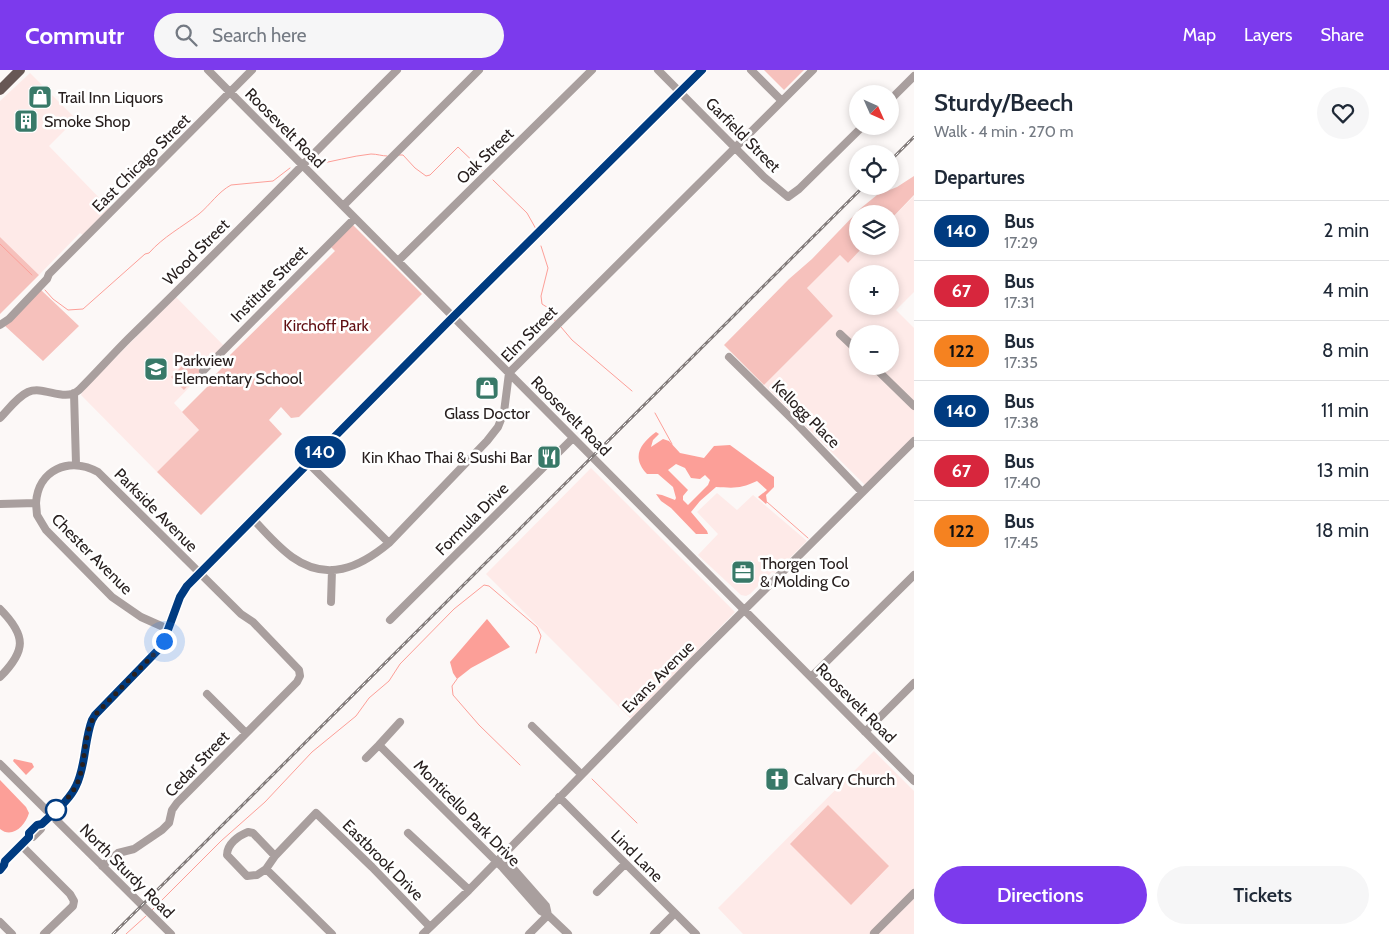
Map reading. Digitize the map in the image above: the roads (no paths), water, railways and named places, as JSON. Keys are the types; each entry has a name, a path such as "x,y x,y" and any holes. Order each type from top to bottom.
{"main road":[{"path":"0,90 20,70"}],"street":[{"name":"Roosevelt Road","path":"208,70 914,781"},
{"name":"East Chicago Street","path":"2,323 252,70"},
{"name":"Wood Street","path":"74,394 397,70"},
{"path":"342,206 479,70"},
{"name":"Oak Street","path":"398,261 592,70"},
{"name":"Garfield Street","path":"658,70 764,177 788,197 854,135"},
{"path":"0,870 4,865 2,861 29,837 33,837 41,829 42,824 66,801 76,785 81,770 89,726 95,715 158,650 164,641 180,597 187,586 453,317 702,70"},
{"path":"751,70 782,101"},
{"name":"Elm Street","path":"253,519 286,552 297,560 311,566 332,570 359,564 389,543 487,442 498,427 504,412 509,373 813,70"},
{"path":"899,91 914,76"},
{"name":"Institute Street","path":"203,371 355,218"},
{"path":"840,334 849,342"},
{"name":"Kellogg Place","path":"729,357 862,492"},
{"path":"882,375 914,406"},
{"path":"0,418 20,398 30,392 36,391 62,395 74,394 76,464 61,467 48,475 38,488 36,503 0,504"},
{"name":"Formula Drive","path":"390,620 573,438"},
{"name":"Evans Avenue","path":"423,934 469,890 862,492 914,443"},
{"name":"Parkside Avenue","path":"76,464 87,466 102,475 199,573 241,614 253,622 297,667"},
{"path":"308,464 389,543"},
{"name":"Chester Avenue","path":"36,503 39,520 46,530 112,597 141,617 168,629"},
{"path":"331,602 332,570"},
{"path":"811,678 914,575"},
{"path":"0,609 16,628 20,645 15,661 0,677"},
{"name":"Cedar Street","path":"102,866 118,853 134,849 165,828 176,803 297,682 300,673 297,667"},
{"path":"865,732 914,683"},
{"path":"207,694 246,733"},
{"path":"366,758 400,722"},
{"path":"532,726 582,774"},
{"name":"Monticello Park Drive","path":"380,745 496,862 540,911 548,915 568,934"},
{"name":"North Sturdy Road","path":"0,764 170,934"},
{"name":"Lind Lane","path":"559,797 696,934"},
{"name":"Eastbrook Drive","path":"275,856 316,813 372,866 430,927"},
{"path":"248,832 254,834 275,856 266,869 257,875 247,876 227,855 227,849 234,841 248,832"},
{"path":"408,833 469,890"},
{"path":"21,845 70,894 74,901 71,907 44,934"},
{"name":"Monticello Park Drive","path":"502,856 546,906 548,915"},
{"path":"597,892 625,864"},
{"path":"266,869 332,934"},
{"path":"874,933 914,893"},
{"path":"654,934 675,913"},
{"path":"529,934 548,915"},
{"path":"0,922 12,934"}],"waterway":[{"path":"399,155 403,155 415,168 426,176 430,175 458,147 482,170"},
{"path":"312,165 371,154 387,156"},
{"path":"45,290 53,299 68,310 83,309 145,254 149,253 166,237 199,214 226,188 231,185 273,181 290,168"},
{"path":"493,180 527,213 536,229"},
{"path":"0,244 32,275"},
{"path":"541,246 548,268 541,296 542,304 553,311 555,321"},
{"path":"561,327 572,340 632,391"},
{"path":"655,413 672,444"},
{"path":"767,502 808,538"},
{"path":"152,910 221,841 265,802 312,752 356,716 369,698 389,681 400,664 454,609 484,585 489,586 537,627 541,636 536,653"},
{"path":"457,679 452,686 453,695 479,725 520,765"},
{"path":"592,779 637,823"},
{"path":"126,934 146,916"}],"railway":[{"path":"899,152 914,137"},
{"path":"113,934 855,195"}],"place":[{"name":"Trail Inn Liquors","path":"40,97"},
{"name":"Smoke Shop","path":"26,121"},
{"name":"Parkview Elementary School","path":"156,369"},
{"name":"Glass Doctor","path":"487,388"},
{"name":"Kin Khao Thai & Sushi Bar","path":"549,457"},
{"name":"Thorgen Tool & Molding Co","path":"743,572"},
{"name":"Calvary Church","path":"777,779"}],"park label":[{"name":"Kirchoff Park","path":"326,325"}]}
